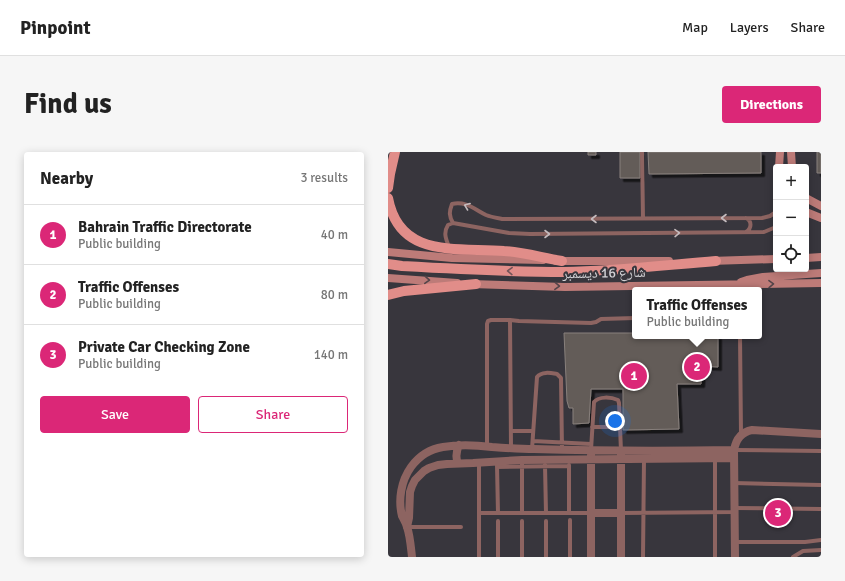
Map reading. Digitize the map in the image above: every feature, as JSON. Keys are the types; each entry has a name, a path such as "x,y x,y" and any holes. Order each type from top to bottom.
{"main road":[{"path":"388,188 395,152"},
{"path":"779,164 780,152"},
{"path":"791,152 792,164"},
{"path":"388,198 391,211 397,224 419,242 449,248 506,251 562,261"},
{"path":"809,200 821,206"},
{"path":"809,213 821,218"},
{"name":"شارع 16 ديسمبر","path":"390,252 452,258 562,261 716,261 773,259"},
{"path":"809,258 821,257"},
{"path":"388,264 515,272 565,272 639,268 716,261"},
{"path":"737,284 755,278 821,273"},
{"name":"شارع 16 ديسمبر","path":"388,278 476,284 565,287 821,283"},
{"path":"388,295 404,291 476,284"}],"street":[{"path":"735,557 734,454 737,439 746,431 752,430 821,434"},
{"path":"458,463 456,452 459,445"},
{"path":"412,557 407,527 400,505 401,488 406,475 414,463 425,453 434,449 459,445 511,448 532,445 591,447 716,458 734,454"},
{"path":"532,445 532,460"},
{"path":"591,447 591,557"},
{"path":"621,450 621,557"},
{"path":"407,527 409,518 410,492 415,480 424,471 430,468 447,464 522,463 532,460 545,463 569,463 591,459 644,459 680,454 734,454"},
{"path":"591,512 622,512"}],"lane":[{"path":"642,152 643,218"},
{"path":"453,223 449,218 450,210 452,204 458,203 467,204 488,216 502,219 762,218 773,214"},
{"path":"745,232 751,225 746,218"},
{"path":"449,248 445,230 448,225 453,223 509,233 530,234 764,232 773,228"},
{"path":"487,446 488,321 510,320 592,323 601,319 632,318"},
{"path":"510,320 511,448"},
{"path":"740,339 741,434"},
{"path":"532,445 537,377 541,373 558,374 561,378 562,446"},
{"path":"591,447 594,402 599,398 614,398 619,401 621,450"},
{"path":"592,427 620,427"},
{"path":"511,432 533,431"},
{"path":"734,454 821,451"},
{"path":"715,557 716,458"},
{"path":"643,557 644,459"},
{"path":"479,463 479,557"},
{"path":"522,512 522,463 545,463 546,512"},
{"path":"569,463 569,512"},
{"path":"497,464 498,512"},
{"path":"734,483 821,485"},
{"path":"622,512 716,512 735,510 821,509"},
{"path":"479,512 591,512"},
{"path":"570,520 570,557"},
{"path":"498,521 498,557"},
{"path":"522,521 522,557"},
{"path":"546,521 546,557"},
{"path":"407,527 461,527"},
{"path":"735,542 804,542 821,540"},
{"path":"793,557 803,551 821,550"}],"building":[{"path":"588,152 596,152 596,155 588,155"},
{"path":"620,152 640,152 640,178 620,178"},
{"path":"648,152 761,152 761,173 649,174"},
{"path":"817,152 821,152 821,173 817,173"},
{"path":"564,333 632,333 632,339 718,339 718,367 702,366 701,384 677,384 679,429 623,430 623,389 591,389 589,423 573,424 573,408 569,408 567,401"}],"place":[{"name":"Traffic Offenses","path":"697,367"},
{"name":"Bahrain Traffic Directorate","path":"634,376"},
{"name":"Private Car Checking Zone","path":"778,513"}]}
